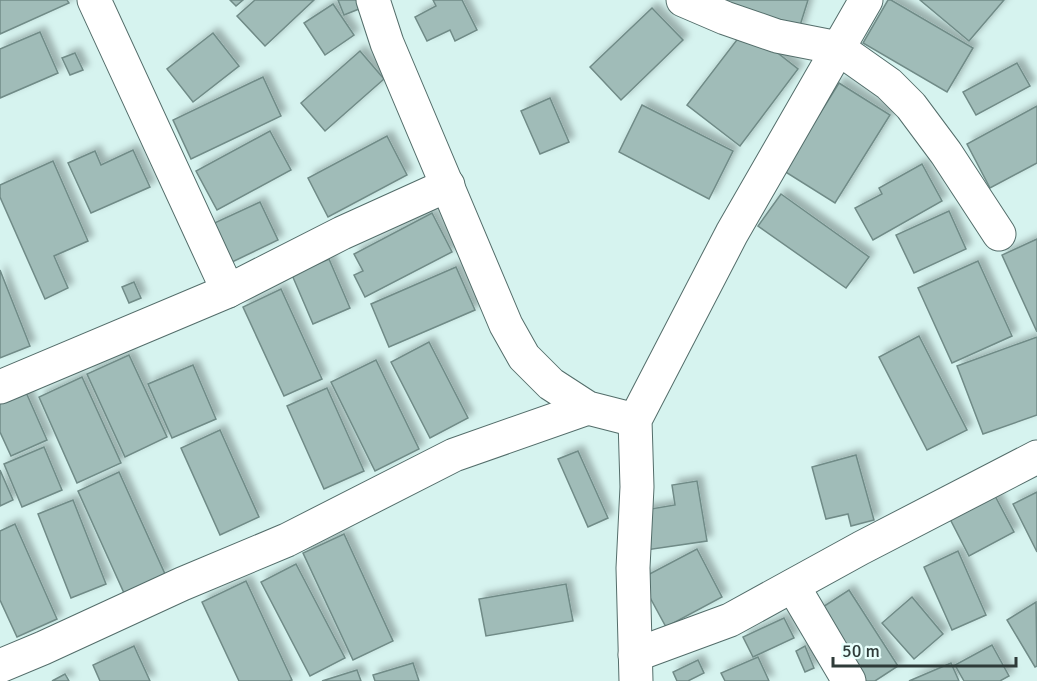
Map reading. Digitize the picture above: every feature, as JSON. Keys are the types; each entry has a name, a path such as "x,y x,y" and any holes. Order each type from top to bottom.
{"street":[{"path":"94,0 228,291"},
{"path":"372,0 387,43 506,325 524,357 551,384 588,408 634,420"},
{"path":"683,0 777,36 838,48 889,84 911,106 946,153 999,234"},
{"path":"866,0 732,233 634,420 637,487 633,568 635,668 1037,457"},
{"path":"0,387 228,291 342,233 448,185"},
{"path":"0,666 182,584 287,540 454,455 588,408"},
{"path":"793,586 849,681"}],"building":[{"path":"0,0 67,0 69,3 0,34"},
{"path":"230,0 243,0 236,6"},
{"path":"255,0 314,0 265,46 237,16"},
{"path":"338,0 361,0 364,7 344,15"},
{"path":"433,0 462,0 477,30 455,41 450,30 427,41 415,17 436,6"},
{"path":"712,0 808,0 798,32"},
{"path":"888,0 973,48 947,92 863,43"},
{"path":"920,0 1004,0 969,41"},
{"path":"333,4 354,35 325,55 304,23"},
{"path":"652,8 683,40 621,100 590,67"},
{"path":"746,28 798,69 740,146 687,105"},
{"path":"40,32 58,73 0,98 0,49"},
{"path":"213,33 239,66 193,102 167,69"},
{"path":"360,51 384,79 325,131 301,103"},
{"path":"75,53 83,70 70,75 62,58"},
{"path":"1017,63 1030,86 976,115 963,92"},
{"path":"263,77 281,116 191,159 173,120"},
{"path":"839,83 890,115 835,203 784,171"},
{"path":"550,98 569,142 540,154 521,111"},
{"path":"642,105 733,151 709,199 619,152"},
{"path":"1037,106 1037,163 990,188 967,144"},
{"path":"270,131 291,170 217,210 196,171"},
{"path":"387,136 407,175 328,217 308,178"},
{"path":"133,150 150,187 91,213 68,163 95,151 101,165"},
{"path":"53,161 88,241 54,256 68,288 45,299 0,197 0,185"},
{"path":"922,164 942,201 873,240 855,208 882,194 879,188"},
{"path":"781,194 869,257 846,288 758,226"},
{"path":"260,202 278,240 228,264 210,225"},
{"path":"949,211 966,249 914,273 896,235"},
{"path":"432,213 452,252 365,297 354,275 363,271 354,254"},
{"path":"1037,239 1037,332 1002,255"},
{"path":"329,259 350,308 313,324 292,275"},
{"path":"978,261 1012,336 952,363 918,288"},
{"path":"456,267 475,310 389,347 371,304"},
{"path":"0,270 30,346 0,358"},
{"path":"134,282 141,298 129,303 122,287"},
{"path":"281,289 322,379 284,396 243,307"},
{"path":"919,336 967,430 927,450 879,357"},
{"path":"1037,337 1037,415 983,434 957,366"},
{"path":"429,342 468,418 430,438 391,362"},
{"path":"129,355 167,437 125,457 87,374"},
{"path":"376,360 419,449 375,471 331,382"},
{"path":"193,365 216,419 172,438 148,384"},
{"path":"82,377 121,463 77,483 39,397"},
{"path":"327,388 364,471 324,489 287,406"},
{"path":"25,390 47,440 11,456 0,432 0,401"},
{"path":"220,430 259,517 220,535 181,448"},
{"path":"44,447 62,490 22,507 4,464"},
{"path":"578,451 608,518 588,527 558,459"},
{"path":"856,455 874,520 851,526 848,514 826,519 812,467"},
{"path":"0,470 13,500 0,506"},
{"path":"119,472 165,574 124,593 78,491"},
{"path":"697,481 707,541 646,550 639,511 675,505 672,485"},
{"path":"1037,492 1037,552 1013,504"},
{"path":"994,494 1014,532 969,556 949,517"},
{"path":"73,500 106,584 71,598 38,514"},
{"path":"15,524 57,619 17,637 0,600 0,531"},
{"path":"344,534 393,641 353,660 303,553"},
{"path":"697,549 722,597 666,627 640,579"},
{"path":"958,551 986,615 952,630 924,567"},
{"path":"296,564 345,658 310,676 261,582"},
{"path":"246,581 292,680 239,681 202,602"},
{"path":"566,584 573,621 486,636 479,599"},
{"path":"849,590 898,666 875,681 860,681 815,612"},
{"path":"912,597 943,634 914,659 882,623"},
{"path":"1036,602 1037,666 1035,667 1007,620"},
{"path":"784,618 794,638 753,657 743,637"},
{"path":"992,645 1009,676 1000,681 964,681 955,665"},
{"path":"134,646 150,681 100,681 93,665"},
{"path":"805,646 814,668 805,672 796,651"},
{"path":"758,657 769,681 725,681 721,673"},
{"path":"698,660 704,673 688,681 677,681 673,672"},
{"path":"413,663 419,681 375,681 373,675"},
{"path":"951,663 959,681 909,681"},
{"path":"357,670 361,681 322,681"},
{"path":"65,674 69,681 52,681"}]}
